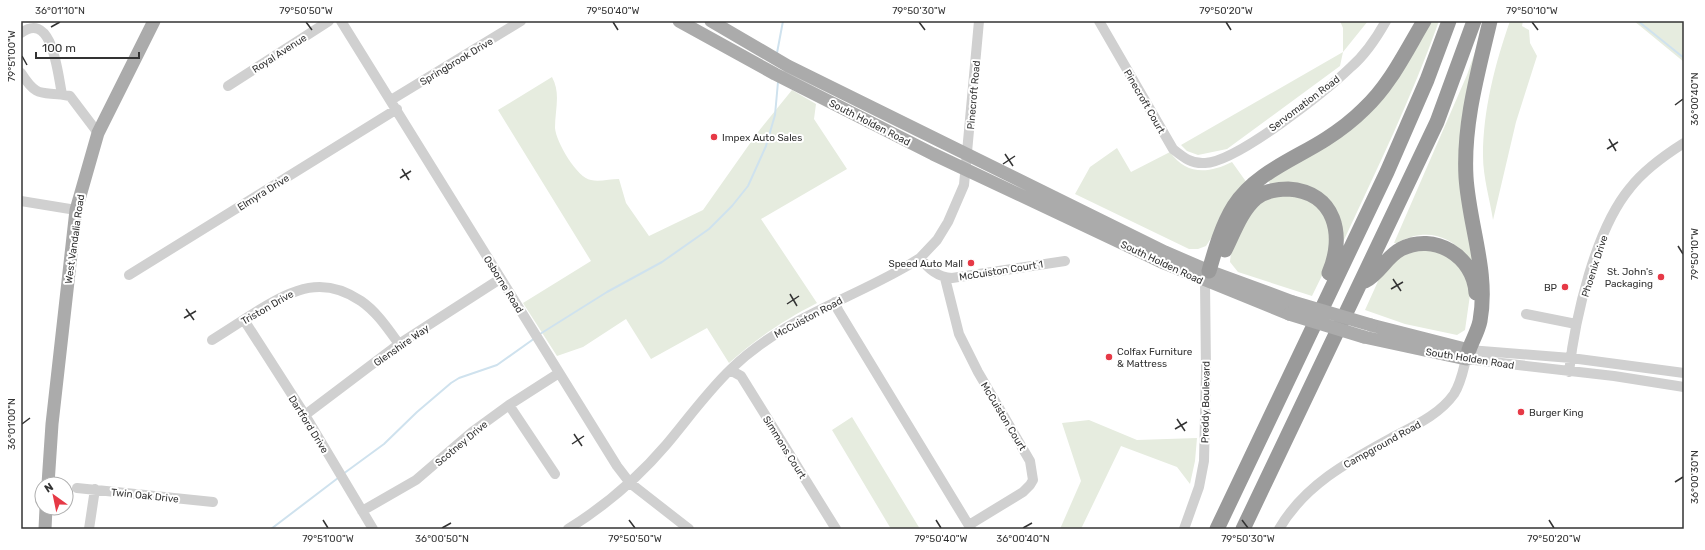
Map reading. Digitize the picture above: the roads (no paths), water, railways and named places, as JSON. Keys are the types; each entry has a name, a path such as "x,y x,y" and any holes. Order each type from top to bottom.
{"highway":[{"path":"1207,277 1227,221 1233,207 1242,195 1268,173 1326,139 1365,108 1396,68 1424,21"},
{"path":"1217,529 1387,172 1427,80 1449,21"},
{"path":"1243,529 1437,122 1474,21"},
{"path":"1467,354 1480,322 1482,295 1481,262 1466,176 1470,110 1490,21"},
{"path":"1207,277 1224,253 1243,214 1257,197 1280,189 1305,192 1316,197 1332,216 1336,230 1337,244 1334,261 1316,304 1314,323"},
{"path":"1361,283 1374,276 1386,260 1394,253 1410,245 1423,243 1439,245 1454,253 1468,268 1475,287 1476,297 1470,324 1467,354"}],"main road":[{"name":"West Vandalia Road","path":"49,476 52,424 76,210 98,133 154,21"},
{"name":"South Holden Road","path":"678,21 778,76 967,170 1207,277 1364,337 1467,354"},
{"name":"South Holden Road","path":"711,21 788,66 1165,252 1207,277"},
{"name":"South Holden Road","path":"1291,308 1371,325 1467,354"},
{"path":"44,529 45,516"}],"street":[{"name":"Royal Avenue","path":"228,86 329,21"},
{"name":"Osborne Road","path":"340,21 391,100 500,279 618,466 630,483 689,529"},
{"name":"Springbrook Drive","path":"391,100 520,21"},
{"name":"Pinecroft Road","path":"967,170 979,21"},
{"name":"Pinecroft Court","path":"1099,21 1173,149 1183,158 1194,163 1206,163"},
{"name":"Servomation Road","path":"1206,163 1221,160 1240,151 1322,92 1352,66 1366,50 1386,21"},
{"path":"21,33 33,28 40,30 50,42 62,94"},
{"path":"21,73 34,90 42,94 62,94 70,96 98,133"},
{"name":"Elmyra Drive","path":"129,275 396,109"},
{"name":"Phoenix Drive","path":"1569,372 1576,324 1600,243 1609,223 1629,188 1645,172 1684,143"},
{"name":"McCuiston Road","path":"568,529 596,511 630,483 665,446 730,370 774,333 891,275 920,258 937,240 948,222 964,185 967,170"},
{"path":"21,201 76,210"},
{"name":"McCuiston Court 1","path":"920,258 931,270 945,278 1065,261"},
{"name":"Preddy Boulevard","path":"1184,529 1199,487 1204,461 1207,277"},
{"name":"McCuiston Court","path":"835,302 838,310 970,527 1027,489 1033,480 1033,473 1028,456 978,372 959,334 945,278"},
{"name":"Glenshire Way","path":"305,415 399,344 500,279"},
{"name":"Triston Drive","path":"212,340 290,292 305,287 331,288 346,293 361,301 378,316 399,344"},
{"path":"1526,314 1576,324"},
{"name":"Dartford Drive","path":"244,320 305,415 373,529"},
{"name":"South Holden Road","path":"1467,354 1570,358 1684,373"},
{"name":"South Holden Road","path":"1467,354 1569,372 1614,376 1684,387"},
{"name":"Campground Road","path":"1280,529 1302,499 1344,464 1435,413 1454,394 1461,381 1467,354"},
{"name":"Simmons Court","path":"730,370 741,376 836,529"},
{"name":"Scotney Drive","path":"362,511 416,480 472,432 509,405 559,373"},
{"path":"509,405 555,474"},
{"name":"Twin Oak Drive","path":"78,488 213,502"},
{"path":"90,529 95,489"}],"waterway":[{"path":"777,53 783,21"},
{"path":"1638,21 1684,58"},
{"path":"540,334 607,292 662,262 709,229 732,206 748,186 766,146 775,115 778,82"},
{"path":"343,474 384,444 417,412 451,383 459,378 497,365 535,338"},
{"path":"271,529 338,478"}],"place":[{"name":"Impex Auto Sales","path":"714,137"},
{"name":"Speed Auto Mall","path":"971,263"},
{"name":"St. John's Packaging","path":"1661,277"},
{"name":"BP","path":"1565,287"},
{"name":"Colfax Furniture & Mattress","path":"1109,357"},
{"name":"Burger King","path":"1521,412"}]}
